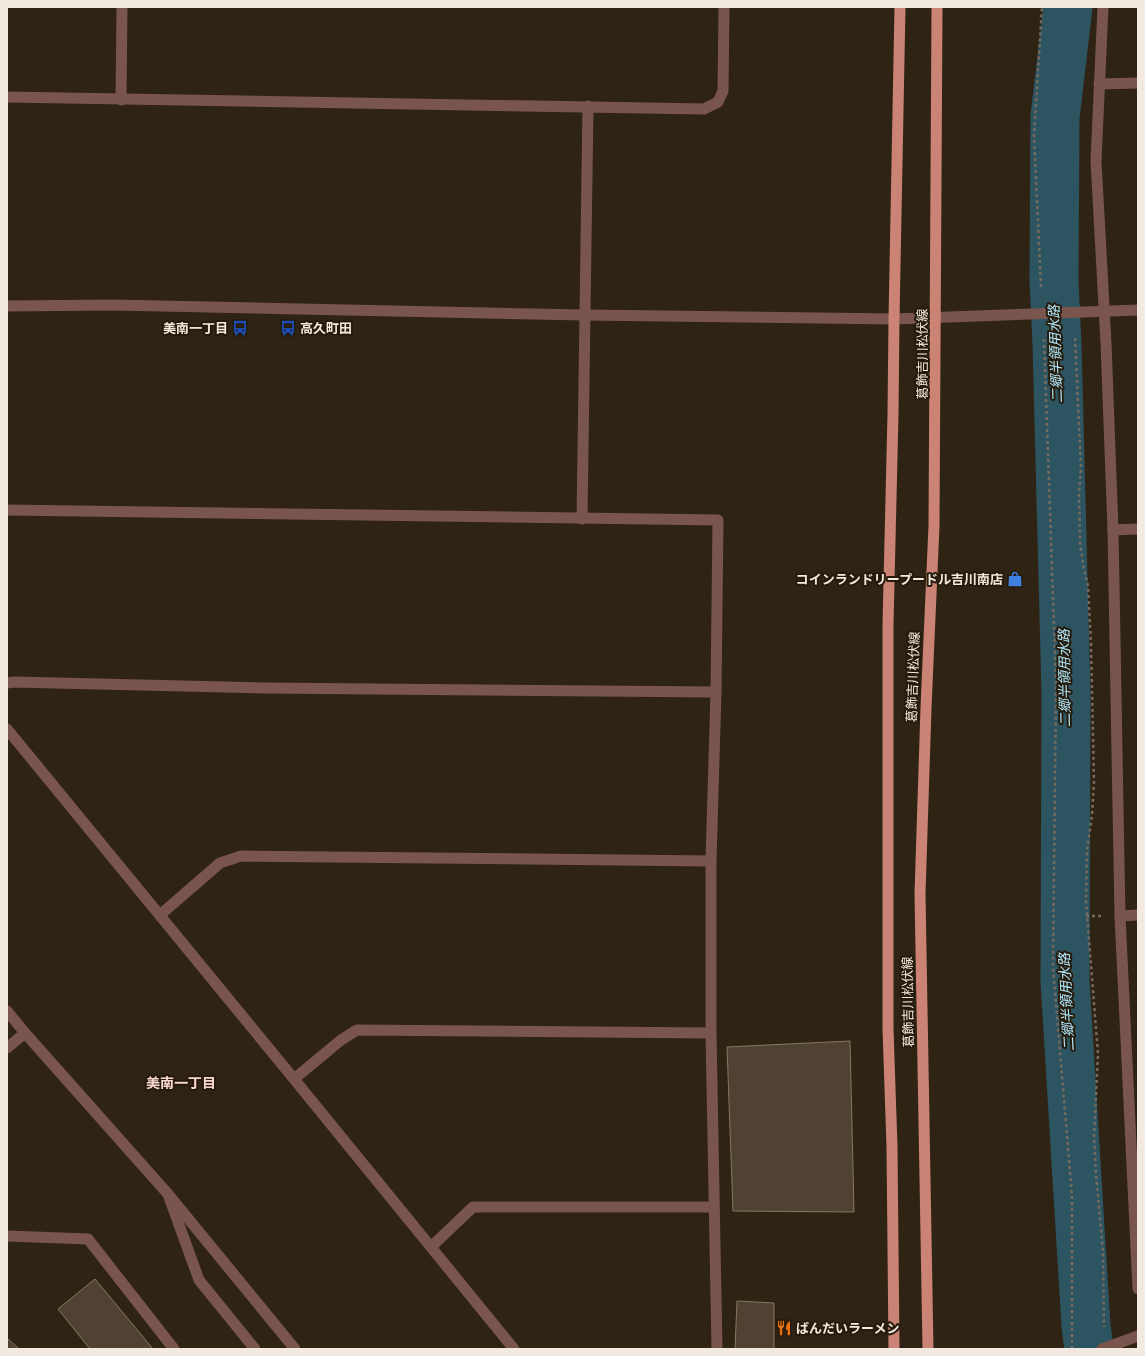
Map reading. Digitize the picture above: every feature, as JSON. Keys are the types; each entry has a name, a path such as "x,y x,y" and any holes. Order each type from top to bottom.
{"main road":[{"name":"葛飾吉川松伏線","path":"894,1349 892,1147 888,1029 888,624 900,7"},
{"name":"葛飾吉川松伏線","path":"928,1349 920,894 934,526 937,7"}],"street":[{"path":"121,100 122,7"},
{"path":"7,97 704,109 718,102 723,91 724,7"},
{"path":"1103,7 1096,161 1113,530 1120,916 1138,1289"},
{"path":"1099,84 1138,83"},
{"path":"582,519 588,106"},
{"path":"7,306 121,305 584,315 894,318 1138,310"},
{"path":"7,510 718,520 716,692 711,861 714,1207 717,1349"},
{"path":"1113,530 1138,529"},
{"path":"7,683 265,688 716,692"},
{"path":"7,729 514,1349"},
{"path":"160,915 220,864 241,856 711,861"},
{"path":"1120,916 1138,915"},
{"path":"7,1011 168,1194 295,1349"},
{"path":"294,1079 341,1040 358,1030 712,1033"},
{"path":"7,1048 25,1033"},
{"path":"168,1194 199,1280 255,1349"},
{"path":"431,1246 473,1207 714,1207"},
{"path":"7,1236 88,1239 174,1349"},
{"path":"1104,1348 1138,1336"}],"path":[{"path":"1041,287 1034,136 1042,7"},
{"path":"1075,338 1081,468 1080,544 1088,586 1091,643 1094,782 1092,816 1087,851 1086,901 1098,1054 1094,1137 1103,1252 1104,1348"},
{"path":"1044,339 1056,685 1053,967 1072,1196 1072,1349"}],"building":[{"path":"850,1041 854,1212 733,1211 727,1047"},
{"path":"95,1279 153,1349 90,1349 58,1309"},
{"path":"737,1301 774,1303 774,1349 735,1349"},
{"path":"7,1338 19,1349 7,1349"}],"waterway":[{"name":"二郷半領用水路","path":"1068,7 1055,117 1054,281 1066,693 1065,981 1086,1326 1089,1349"}],"place":[{"name":"美南一丁目","path":"240,328"},
{"name":"高久町田","path":"288,328"},
{"name":"コインランドリープードル吉川南店","path":"1015,579"},
{"name":"ばんだいラーメン","path":"784,1328"}],"district":[{"name":"美南一丁目","path":"181,1083"}]}
